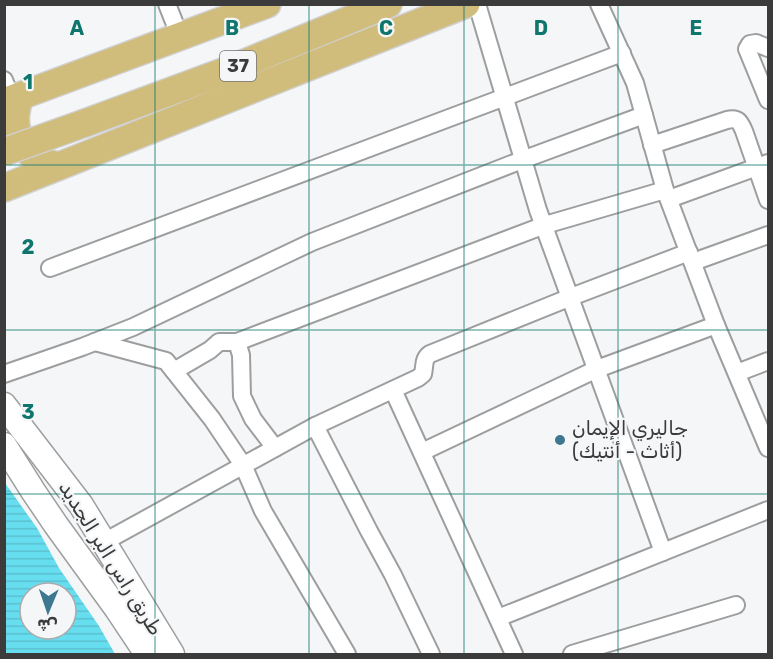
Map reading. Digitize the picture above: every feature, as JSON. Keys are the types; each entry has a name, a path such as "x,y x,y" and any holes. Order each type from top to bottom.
{"highway":[{"path":"59,166 37,158 21,142 10,95 180,37 267,4"},
{"name":"37","path":"4,152 81,115 348,4"},
{"name":"37","path":"4,136 223,72 388,4"},
{"path":"4,188 466,4"}],"main road":[{"name":"طريق راس البر الجديد","path":"4,405 81,505 172,654"},
{"name":"طريق راس البر الجديد","path":"4,445 33,491 147,654"},
{"path":"33,491 39,493 52,489 57,477 55,470"}],"street":[{"path":"167,4 180,37"},
{"path":"477,4 538,210 663,552"},
{"path":"598,4 635,83 667,194 716,325 768,448"},
{"path":"768,48 756,43 750,44 747,49 768,100"},
{"path":"50,268 622,53"},
{"path":"4,374 133,327 312,242 644,115"},
{"path":"652,145 728,120 739,120 762,166 768,200"},
{"path":"174,371 210,350 219,342 237,342 545,225 667,194 762,166"},
{"path":"104,542 315,426 418,378 423,374 426,357 430,354 571,297 691,257 768,235"},
{"path":"422,452 597,369 716,325"},
{"path":"95,342 166,361 212,419 243,465 263,511 347,654"},
{"path":"237,342 241,355 242,396 253,418 275,448"},
{"path":"737,373 768,361"},
{"path":"393,390 514,654"},
{"path":"315,426 393,575 431,654"},
{"path":"498,618 768,510"},
{"path":"572,654 736,605"}],"water":[{"path":"5,483 37,528 68,581 18,581 18,641 78,641 78,596 115,654 5,654"}],"place":[{"name":"جاليري الإيمان (أثاث - أنتيك)","path":"560,440"}]}
